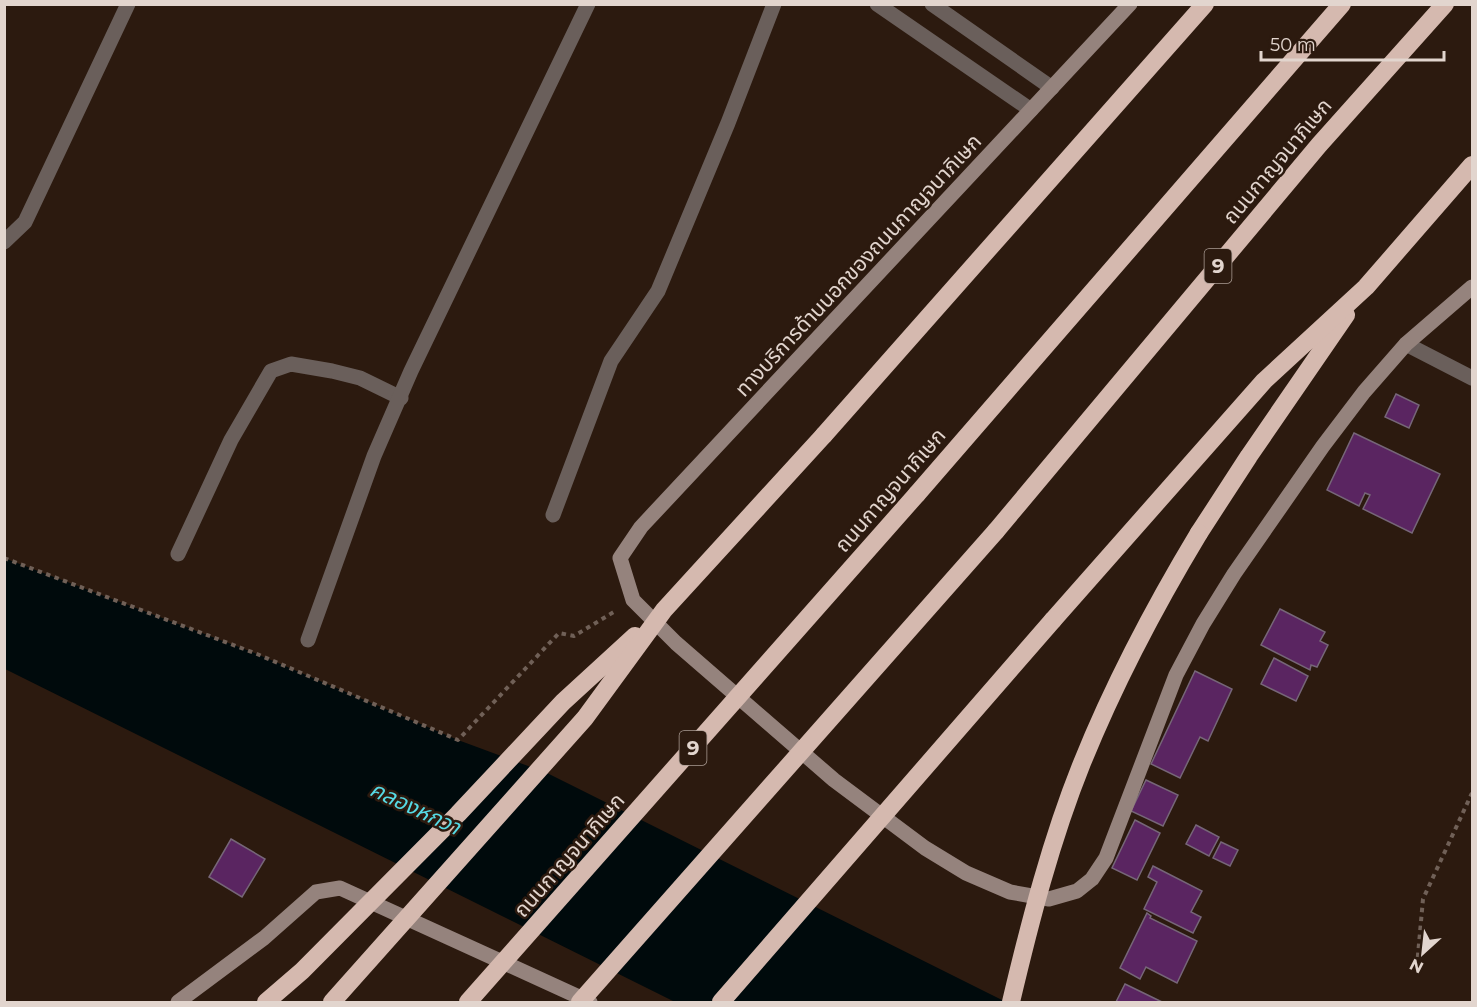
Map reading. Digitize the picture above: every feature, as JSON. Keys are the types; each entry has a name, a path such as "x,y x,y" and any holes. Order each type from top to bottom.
{"highway":[{"path":"266,1002 302,971 458,813 563,702 664,610 824,435 1205,4"},
{"name":"ถนนกาญจนาภิเษก","path":"468,1002 917,495 1342,4"},
{"name":"ถนนกาญจนาภิเษก","path":"580,1002 996,531 1319,145 1444,4"},
{"path":"721,1002 1264,381 1366,287 1473,165"},
{"path":"1011,1002 1032,916 1082,763 1148,622 1199,533 1249,456 1366,287"},
{"path":"332,1002 585,718 664,610"}],"main road":[{"name":"ทางบริการด้านนอกของถนนกาญจนาภิเษก","path":"633,600 620,558 641,527 1130,4"},
{"path":"633,600 676,643 834,780 925,848 966,873 1010,892 1049,899 1077,891 1092,879 1106,858 1176,675 1203,624 1234,574 1323,446 1364,392 1406,344 1473,287"},
{"path":"178,1002 264,938 316,892 340,888 590,1002"}],"street":[{"path":"4,242 25,222 128,4"},
{"path":"308,640 374,456 411,371 588,4"},
{"path":"553,515 611,361 658,291 728,123 774,4"},
{"path":"877,4 1031,110"},
{"path":"932,4 1052,88"},
{"path":"1406,344 1473,378"},
{"path":"178,554 231,440 271,371 291,364 332,371 360,378 400,398"}],"path":[{"path":"4,558 257,654 458,740 559,633 574,636 633,600"},
{"path":"1417,966 1423,899 1473,794"}],"water":[{"name":"คลองหกวา","path":"4,558 257,654 458,740 547,773 1006,1002 675,1002 5,669"}],"building":[{"path":"1396,394 1419,405 1409,428 1385,417"},
{"path":"1354,433 1440,474 1412,533 1363,509 1370,495 1365,493 1359,506 1327,490"},
{"path":"1280,609 1325,632 1320,641 1328,645 1317,667 1311,665 1310,670 1261,645"},
{"path":"1274,658 1308,676 1296,701 1261,684"},
{"path":"1195,671 1232,689 1208,741 1200,737 1180,778 1151,764"},
{"path":"1146,780 1178,795 1163,826 1131,811"},
{"path":"1135,820 1160,833 1137,880 1112,868"},
{"path":"1196,825 1219,837 1209,856 1186,844"},
{"path":"231,839 265,859 242,897 209,877"},
{"path":"1221,842 1238,850 1230,866 1213,858"},
{"path":"1153,866 1202,891 1191,912 1201,917 1193,933 1144,909 1157,882 1148,877"},
{"path":"1147,913 1151,916 1150,918 1197,941 1177,983 1146,967 1140,979 1120,968"},
{"path":"1125,984 1162,1002 1116,1002"}]}
